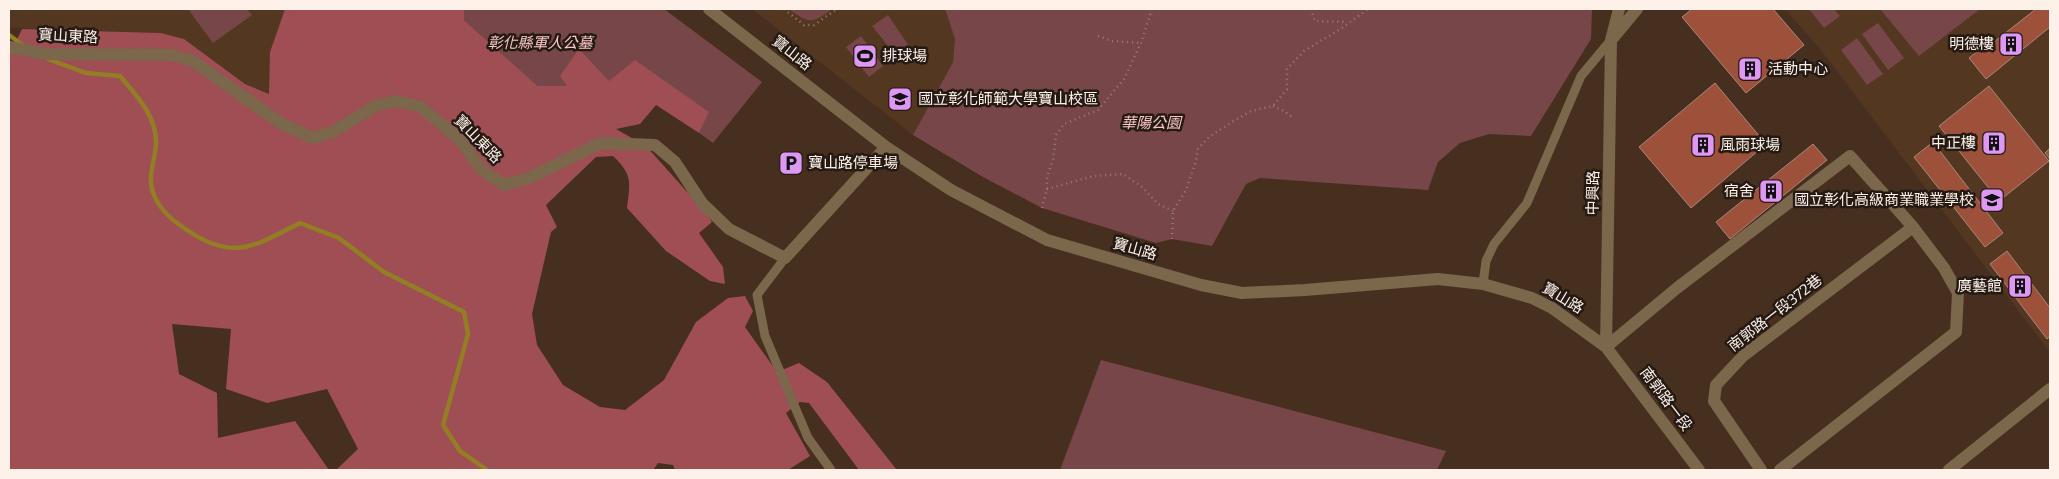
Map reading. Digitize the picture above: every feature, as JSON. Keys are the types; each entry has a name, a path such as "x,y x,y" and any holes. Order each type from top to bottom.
{"street":[{"name":"寶山路","path":"709,9 886,147 951,190 1047,240 1201,285 1242,293 1438,279 1483,284 1532,298 1552,308 1606,346"},
{"name":"中興路","path":"1606,346 1611,40 1619,9"},
{"path":"1611,40 1637,9"},
{"name":"寶山東路","path":"9,47 46,54 173,55 193,61 282,124 312,138 333,132 375,106 397,101 421,107 459,139 482,170 504,185 527,179 600,143 655,145 675,162 702,202 729,229 785,258"},
{"path":"785,258 886,147"},
{"path":"1606,346 1677,288 1850,156 1912,227 1944,268 1958,293 1956,332 1780,470"},
{"name":"南郭路一段372巷","path":"1761,470 1714,401 1716,385 1743,356 1912,227"},
{"name":"南郭路一段","path":"1606,346 1699,470"},
{"path":"1949,470 2050,388"}],"lane":[{"path":"1483,284 1486,261 1494,244 1527,203 1581,76 1611,40"},
{"path":"785,258 756,295 765,336 808,438 831,470"}],"path":[{"path":"784,9 804,25 814,25 837,9"},
{"path":"1042,208 1047,188 1047,177 1053,160 1056,135 1064,124 1098,110 1124,79 1152,9"},
{"path":"1311,9 1315,21 1343,22 1346,25"},
{"path":"1172,239 1173,211 1186,190 1198,149 1209,137 1251,112 1272,106 1286,89 1287,69 1304,51 1368,9"},
{"path":"1098,36 1112,41 1140,43"},
{"path":"1272,106 1284,111 1293,118"},
{"path":"1047,188 1094,176 1123,174 1140,186 1158,204 1173,211"}],"shaded area":[{"path":"9,9 285,9 270,52 270,94 245,84 184,39 161,33 9,28"},
{"path":"285,9 464,9 464,20 538,86 567,86 560,76 579,49 609,81 635,60 709,112 699,133 656,105 640,124 616,129 646,146 707,214 712,222 699,233 723,267 725,284 710,281 666,251 627,208 629,179 624,168 613,156 596,157 546,205 557,227 551,232 532,314 537,345 563,385 600,407 625,410 664,380 696,322 728,298 745,296 753,311 745,327 777,372 799,363 827,382 897,470 859,470 809,403 800,402 786,413 810,456 788,470 675,470 673,465 658,463 653,470 336,470 358,449 327,389 267,403 226,389 231,329 172,324 179,374 217,393 218,438 295,421 329,470 9,470 9,48 13,48 22,29 161,33 184,39 245,84 269,94 270,52"},
{"name":"國立彰化師範大學寶山校區","path":"752,9 945,9 955,39 953,62 913,135"},
{"name":"國立彰化高級商業職業學校","path":"1785,9 2050,9 2049,351 1821,50"}],"green space":[{"path":"188,9 247,9 252,15 213,43"},
{"name":"彰化縣軍人公墓","path":"464,9 664,9 762,82 713,143 699,133 708,112 609,81 567,86 538,86 464,20"},
{"path":"789,9 832,9 815,20 807,20"},
{"name":"華陽公園","path":"945,9 1592,9 1591,39 1531,136 1489,134 1460,143 1438,162 1428,190 1260,178 1246,184 1212,246 1172,239 1156,243 1042,208 983,177 913,135 953,62 955,39"},
{"path":"1809,9 1834,9 1840,16 1824,28"},
{"path":"1880,9 1980,9 1919,56"},
{"name":"排球場","path":"888,15 909,46 896,56 872,26"},
{"path":"1878,23 1904,58 1888,70 1862,34"},
{"name":"排球場","path":"861,36 883,66 869,77 846,47"},
{"path":"1857,38 1883,74 1867,85 1841,50"},
{"path":"1101,360 1446,451 1437,470 1060,470"}],"building":[{"name":"活動中心","path":"1692,9 1773,9 1804,45 1746,93 1682,17"},
{"name":"明德樓","path":"2036,9 2050,9 2050,27 1986,79 1969,58 1988,43 1990,45"},
{"name":"風雨球場","path":"1715,83 1766,144 1691,208 1639,147"},
{"name":"中正樓","path":"1989,86 2049,161 1999,201 1939,126"},
{"path":"1933,142 2003,233 1985,247 1914,157"},
{"name":"宿舍","path":"1813,144 1827,160 1730,239 1716,222"},
{"path":"2050,148 2050,159 2045,153"},
{"name":"廣藝館","path":"2007,251 2050,308 2050,336 2047,339 1990,264"}],"waterway":[{"path":"9,35 24,46"},
{"path":"48,59 86,73 120,76 126,83 144,106 153,123 156,149 151,182 156,200 175,221 201,239 229,248 242,247 269,239 300,223 339,238 384,272 464,312 468,334 443,425 460,451 487,470"}],"place":[{"name":"明德樓","path":"2011,44"},
{"name":"排球場","path":"865,56"},
{"name":"活動中心","path":"1750,69"},
{"name":"國立彰化師範大學寶山校區","path":"900,99"},
{"name":"中正樓","path":"1994,143"},
{"name":"風雨球場","path":"1703,145"},
{"name":"寶山路停車場","path":"791,163"},
{"name":"宿舍","path":"1771,191"},
{"name":"國立彰化高級商業職業學校","path":"1992,200"},
{"name":"廣藝館","path":"2020,286"}]}
